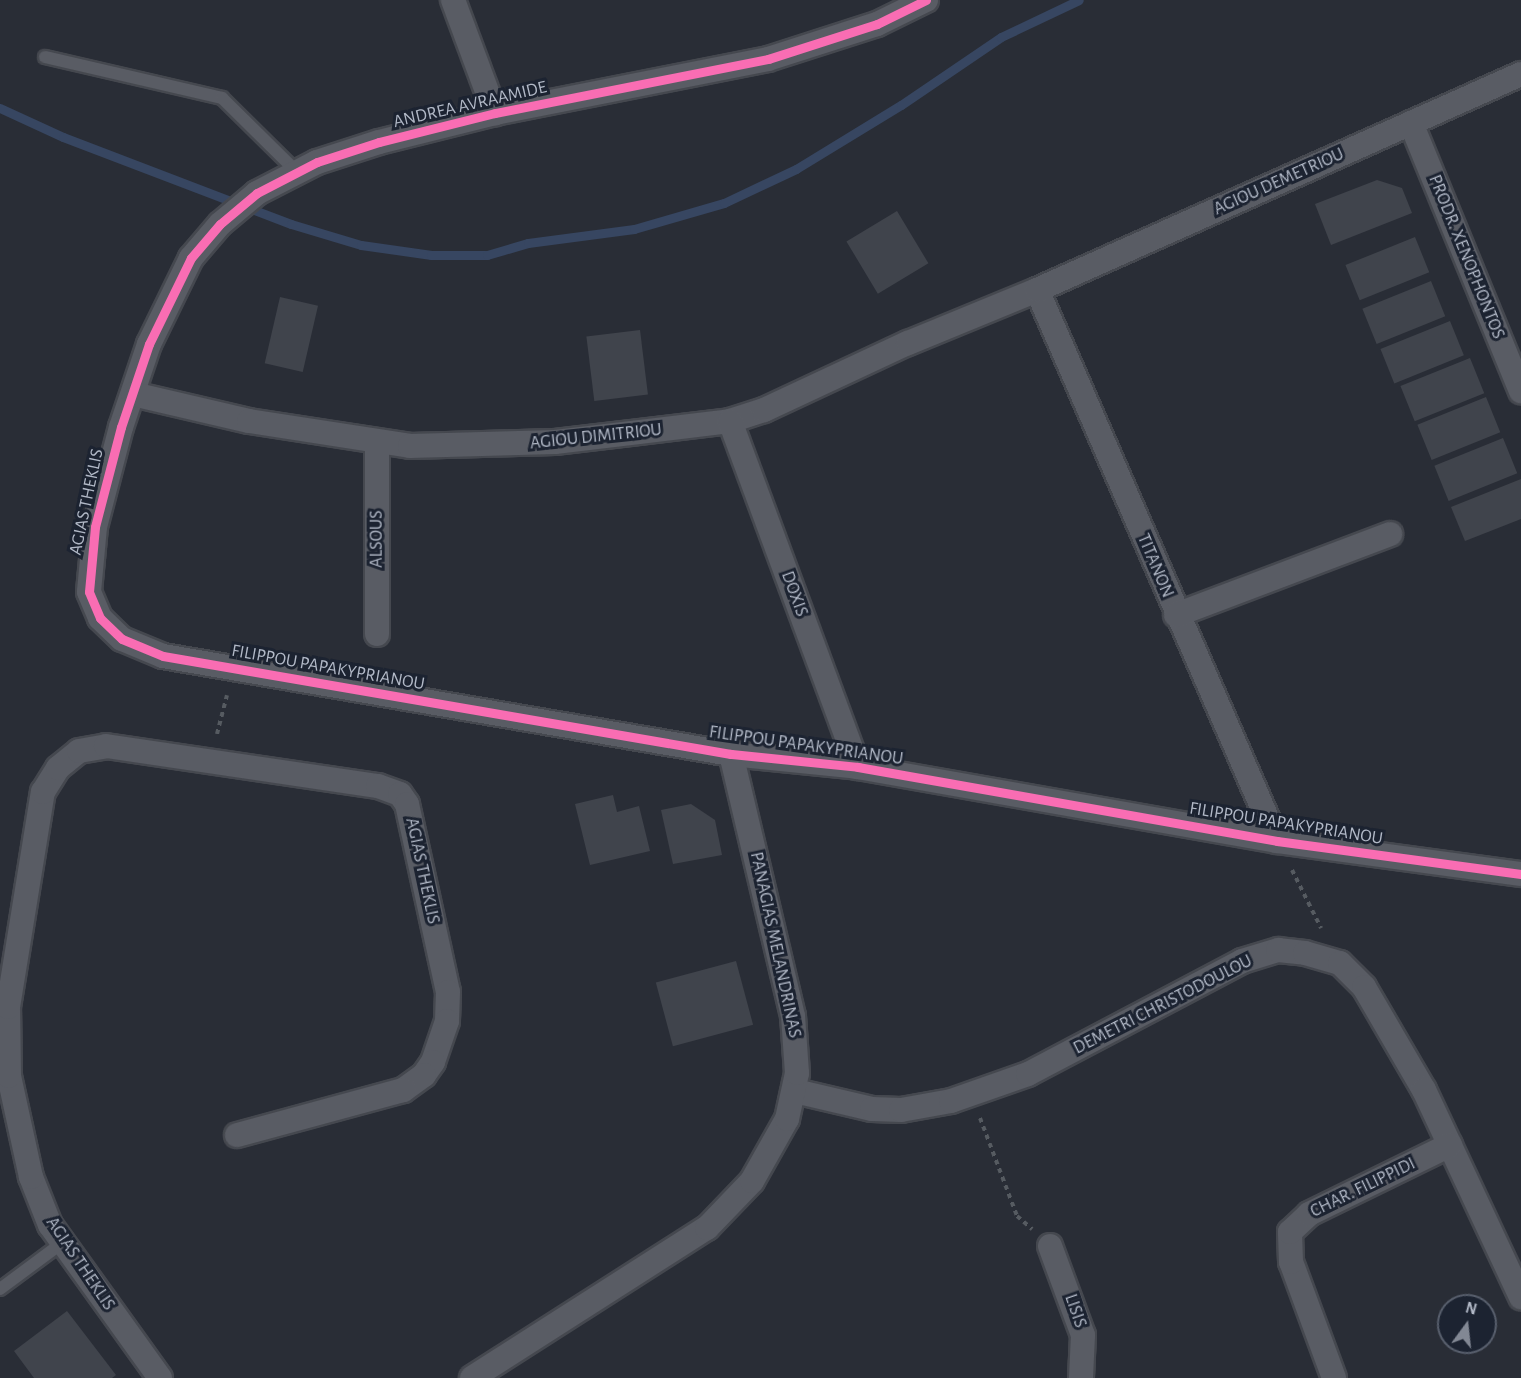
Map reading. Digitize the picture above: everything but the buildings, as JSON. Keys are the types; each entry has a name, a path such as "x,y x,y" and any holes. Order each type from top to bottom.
{"street":[{"path":"453,0 495,114"},
{"name":"ANDREA AVRAAMIDE","path":"133,394 168,298 191,258 220,224 258,194 296,171 379,142 495,114 768,59 877,24 926,0"},
{"name":"AGIOU DEMETRIOU","path":"1037,290 1521,74"},
{"name":"PRODR. XENOPHONTOS","path":"1411,123 1521,391"},
{"name":"AGIOU DIMITRIOU","path":"133,394 227,416 377,443 502,446 730,421 764,410 908,343 1037,290"},
{"name":"TITANON","path":"1037,290 1176,615 1277,841"},
{"name":"AGIAS THEKLIS","path":"100,618 89,592 92,544 101,498 133,394"},
{"name":"DOXIS","path":"730,421 858,767"},
{"name":"ALSOUS","path":"376,634 377,443"},
{"path":"1176,615 1390,534"},
{"name":"FILIPPOU PAPAKYPRIANOU","path":"100,618 114,633 141,648 233,668 731,754 858,767 1277,841 1521,874"},
{"name":"AGIAS THEKLIS","path":"160,1378 62,1243 41,1204 22,1143 9,1076 7,1039 9,998 43,792 63,763 92,747 211,761 378,786 400,794 414,827 449,1006 440,1048 432,1062 424,1075 403,1090 237,1135"},
{"name":"PANAGIAS MELANDRINAS","path":"472,1378 707,1228 740,1196 764,1163 787,1119 795,1090 793,1016 731,754"},
{"name":"DEMETRI CHRISTODOULOU","path":"795,1090 841,1104 901,1110 972,1095 1028,1074 1242,961 1278,950 1305,952 1340,963 1364,987 1402,1048 1450,1145 1516,1268 1521,1298"},
{"name":"CHAR. FILIPPIDI","path":"1334,1378 1291,1262 1290,1232 1310,1214 1450,1145"},
{"name":"LISIS","path":"1050,1246 1083,1335 1081,1378"}],"lane":[{"path":"45,57 222,98 296,171"},
{"path":"0,1289 62,1243"}],"path":[{"path":"211,761 233,668"},
{"path":"1277,841 1340,963"},
{"path":"972,1095 1017,1216 1050,1246"}],"waterway":[{"path":"0,108 63,137 291,224 361,245 431,255 487,255 528,243 634,229 724,203 796,169 901,105 1001,37 1079,0"}],"cycle path":[{"path":"926,0 877,24 768,59 495,113 379,142 317,162 257,193 220,224 191,258 149,344 121,427 95,527 89,592 100,618 122,639 163,656 731,754 858,767 1277,841 1521,874"}]}
